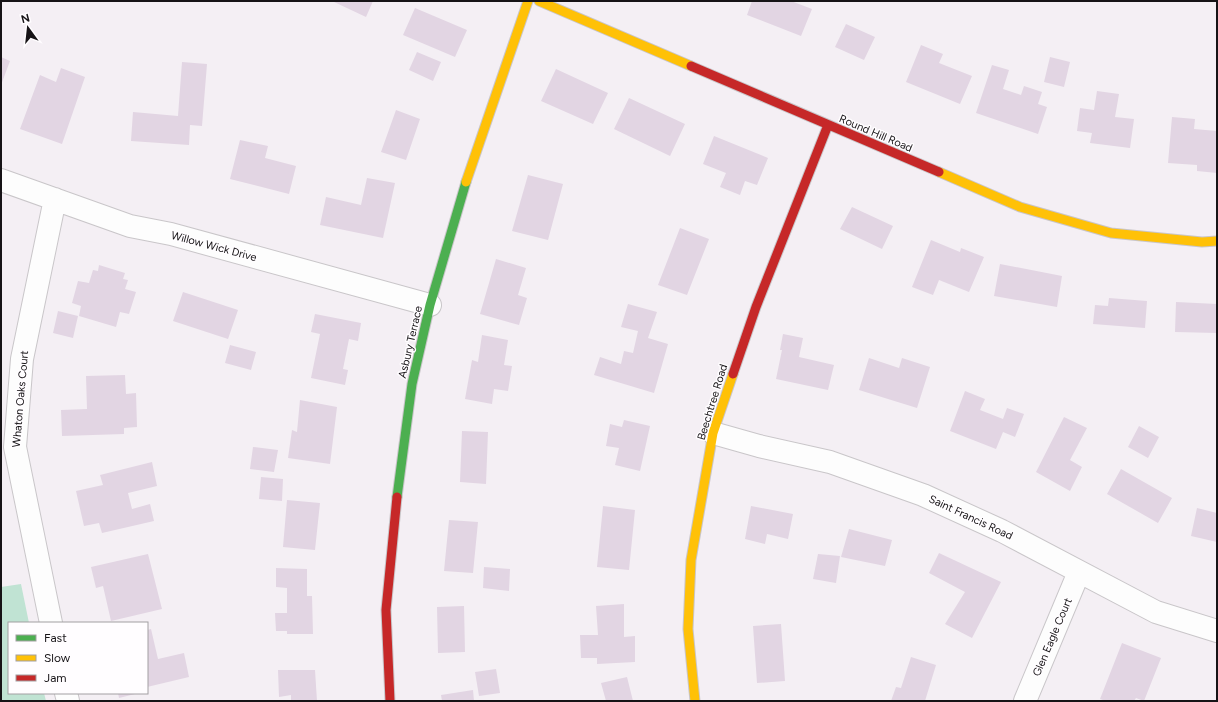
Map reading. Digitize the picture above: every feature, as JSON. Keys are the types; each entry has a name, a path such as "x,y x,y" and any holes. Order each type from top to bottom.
{"street":[{"name":"Asbury Terrace","path":"390,701 386,610 393,526 412,384 430,305 465,186 528,1"},
{"name":"Round Hill Road","path":"539,1 1020,207 1111,233 1217,242"},
{"name":"Beechtree Road","path":"695,701 688,629 691,560 713,434 756,307 828,125"},
{"name":"Willow Wick Drive","path":"1,180 130,226 171,234 430,305"},
{"name":"Whaton Oaks Court","path":"51,622 8,447 22,359 55,199"},
{"name":"Saint Francis Road","path":"713,434 830,462 923,495 1002,530 1156,612 1217,631"},
{"name":"Glen Eagle Court","path":"1025,701 1079,572"}],"green space":[{"path":"21,584 29,622 8,622 8,694 44,694 46,701 1,701 1,587"}],"building":[{"path":"332,1 373,1 366,17"},
{"path":"752,1 791,1 812,9 801,36 747,15"},
{"path":"415,8 467,30 455,57 403,35"},
{"path":"846,24 875,37 864,60 835,47"},
{"path":"921,45 943,54 939,63 972,76 960,104 906,82"},
{"path":"417,52 441,62 433,81 409,70"},
{"path":"1,57 10,61 1,85"},
{"path":"1050,57 1070,62 1064,87 1044,82"},
{"path":"182,62 207,64 202,126 190,125 189,145 131,141 133,112 178,116"},
{"path":"992,65 1009,70 1003,89 1021,95 1024,86 1042,92 1038,104 1047,107 1038,134 976,113"},
{"path":"61,68 85,77 62,144 20,129 40,75 56,82"},
{"path":"556,69 608,93 593,124 541,101"},
{"path":"1097,91 1119,94 1115,117 1134,119 1130,148 1090,143 1092,133 1077,131 1080,108 1094,110"},
{"path":"629,98 685,124 670,156 614,129"},
{"path":"396,110 420,119 406,160 381,152"},
{"path":"1172,117 1195,119 1194,129 1217,131 1217,173 1197,171 1197,165 1168,163"},
{"path":"714,136 768,158 757,185 745,181 740,195 720,187 726,173 703,164"},
{"path":"240,140 268,146 265,158 296,166 289,194 230,179"},
{"path":"528,175 563,184 548,240 512,231"},
{"path":"367,178 395,183 383,238 320,225 326,197 361,205"},
{"path":"852,207 893,226 882,249 840,229"},
{"path":"680,228 709,239 687,295 658,285"},
{"path":"931,240 960,252 961,248 984,257 969,292 939,280 933,295 912,287"},
{"path":"496,259 526,268 518,295 527,298 519,325 480,314"},
{"path":"1000,264 1062,276 1057,307 994,296"},
{"path":"99,265 125,273 123,279 128,280 125,289 136,292 129,314 120,312 116,327 79,316 81,306 72,303 78,281 89,283 93,270 98,271"},
{"path":"183,292 238,310 228,339 173,321"},
{"path":"1109,298 1147,301 1145,328 1093,324 1095,305 1108,306"},
{"path":"1176,302 1217,304 1217,333 1175,332"},
{"path":"628,304 657,312 648,338 668,344 654,393 594,375 600,357 621,364 624,351 633,353 638,331 621,327"},
{"path":"58,311 78,316 73,338 53,333"},
{"path":"315,314 361,323 358,341 349,339 343,369 348,370 345,385 311,378 320,334 311,332"},
{"path":"783,334 803,338 799,357 834,365 828,390 776,379 782,350 780,350"},
{"path":"482,335 508,340 504,365 512,366 508,391 494,389 492,404 465,399 472,360 478,362"},
{"path":"230,345 256,352 251,370 225,363"},
{"path":"869,358 899,368 902,358 930,367 917,408 859,390"},
{"path":"125,375 126,394 136,393 137,427 124,428 124,434 62,436 61,410 87,409 86,376"},
{"path":"965,391 985,399 980,410 1003,419 1007,408 1024,414 1015,437 1003,432 996,449 950,431"},
{"path":"300,400 337,407 330,464 288,458 292,430 297,432"},
{"path":"1064,417 1087,428 1070,460 1082,467 1070,491 1036,472"},
{"path":"624,420 650,426 640,471 615,465 619,448 606,446 610,424 622,427"},
{"path":"1139,426 1159,437 1148,458 1128,447"},
{"path":"462,431 488,432 486,484 460,482"},
{"path":"253,447 278,450 274,472 250,469"},
{"path":"152,462 157,486 128,493 132,509 150,504 154,521 102,533 99,523 84,526 76,491 103,485 100,475"},
{"path":"1121,469 1172,498 1158,523 1107,494"},
{"path":"261,477 283,479 282,501 259,499"},
{"path":"287,500 320,503 315,550 283,547"},
{"path":"603,506 635,510 629,570 597,567"},
{"path":"751,506 793,514 788,539 767,534 765,544 745,539"},
{"path":"1197,508 1217,513 1217,542 1191,536"},
{"path":"449,520 478,522 473,573 444,571"},
{"path":"849,529 892,540 885,566 841,557"},
{"path":"939,553 1001,582 972,638 945,624 965,592 929,573"},
{"path":"148,554 162,609 111,621 103,586 96,588 91,567"},
{"path":"818,554 840,556 836,583 813,579"},
{"path":"484,567 510,569 509,591 483,588"},
{"path":"276,568 307,569 307,596 312,596 313,634 287,634 287,631 276,631 275,613 287,613 287,588 276,587"},
{"path":"624,604 624,637 635,636 635,662 597,664 597,658 581,658 580,635 598,635 596,606"},
{"path":"464,606 465,652 438,653 437,607"},
{"path":"781,624 785,681 757,683 753,626"},
{"path":"151,629 158,659 184,653 189,677 148,687 148,630"},
{"path":"1122,643 1161,658 1144,701 1136,698 1134,701 1106,701 1100,699"},
{"path":"911,657 936,665 925,701 891,701 896,687 901,688"},
{"path":"496,669 500,693 479,696 475,672"},
{"path":"278,670 315,670 317,701 291,701 291,695 279,697"},
{"path":"627,677 633,701 606,701 601,683"},
{"path":"473,690 474,701 442,701 441,695"},
{"path":"118,694 135,694 119,698"}],"traffic: fast":[{"path":"397,497 412,384 430,305 466,182"}],"traffic: slow":[{"path":"466,182 528,1"},
{"path":"539,1 691,66"},
{"path":"939,172 1020,207 1111,233 1202,242 1217,241"},
{"path":"695,701 688,629 691,560 713,433 733,374"}],"traffic: jam":[{"path":"691,66 939,172"},
{"path":"733,374 756,307 828,125"},
{"path":"390,701 386,610 397,497"}]}
